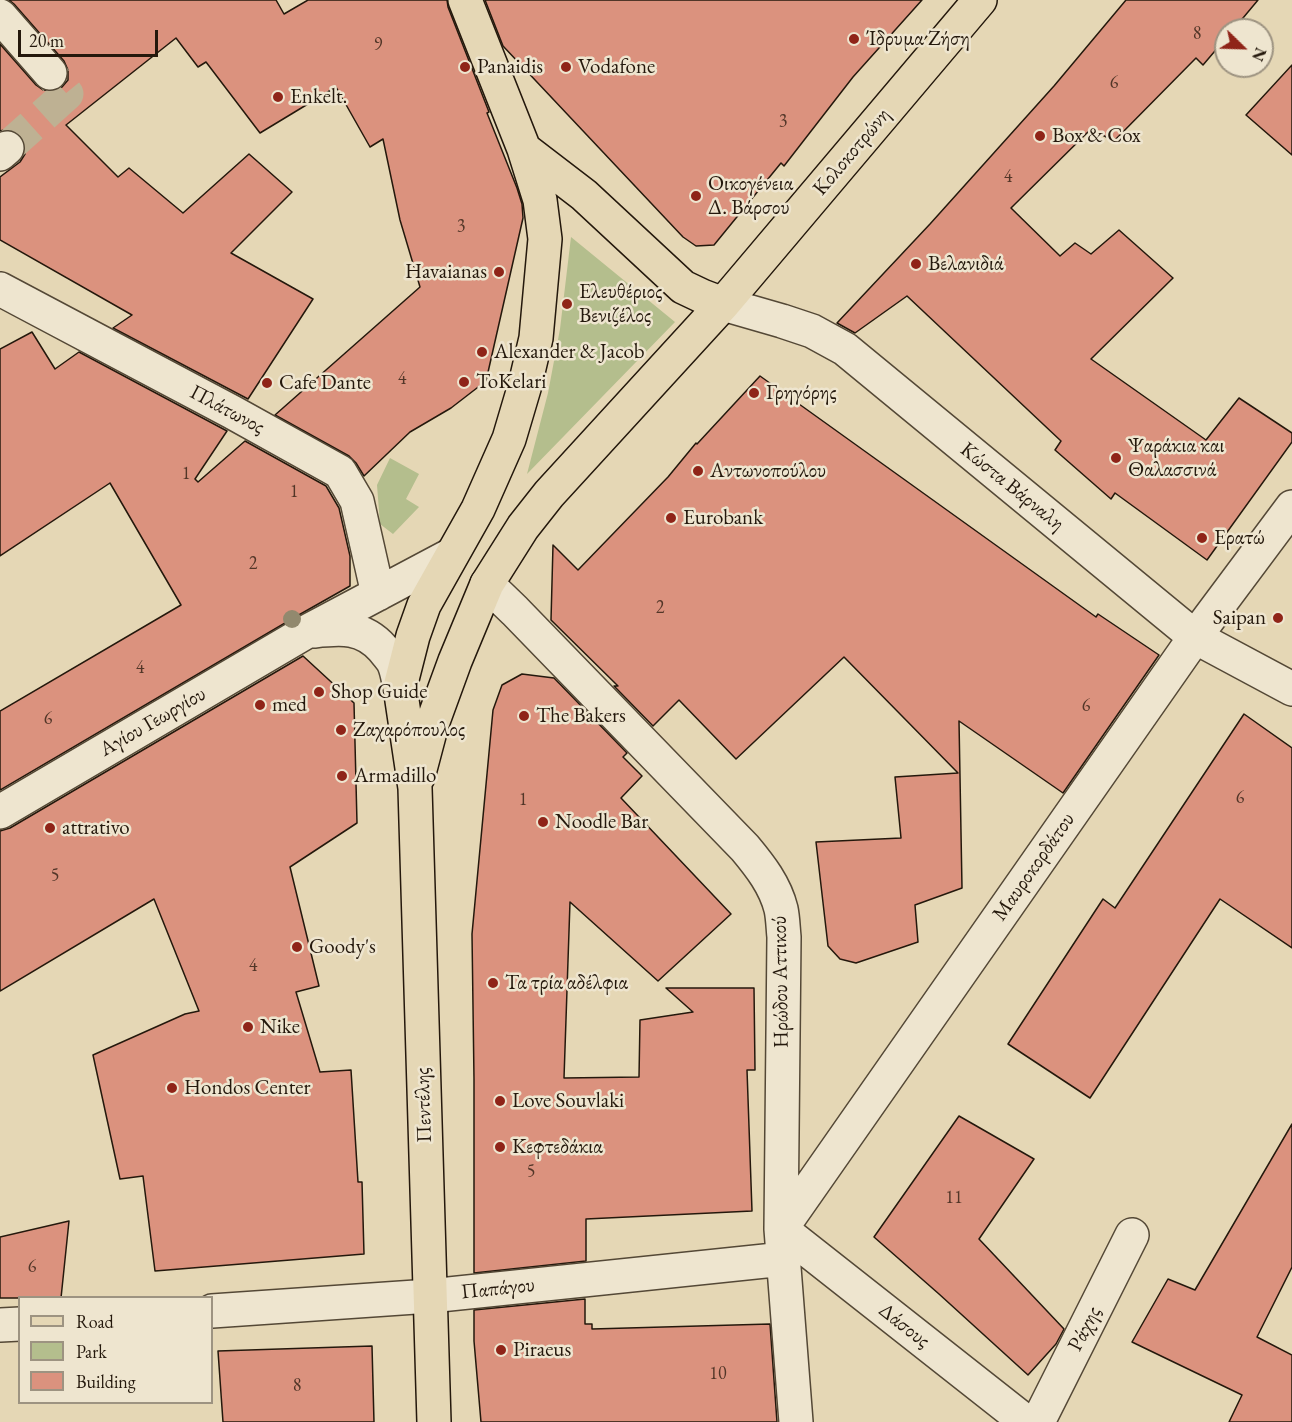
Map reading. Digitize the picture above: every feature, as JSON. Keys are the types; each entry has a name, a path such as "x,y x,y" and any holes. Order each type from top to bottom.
{"main road":[{"path":"415,788 400,687 420,613 430,591 478,509 509,439 536,338 545,239 540,200 524,149 465,0"},
{"name":"Κολοκοτρώνη","path":"549,494 723,304 980,0"},
{"path":"524,149 584,195 683,287 723,304"},
{"path":"451,555 549,494"},
{"path":"415,788 432,724 454,661 487,584 523,527 549,494"},
{"name":"Πεντέλης","path":"415,788 434,1422"}],"street":[{"path":"0,16 50,73"},
{"name":"Πλάτωνος","path":"0,289 340,472 357,501 378,594"},
{"name":"Κώστα Βάρναλη","path":"723,304 812,331 845,349 1195,637 1292,689"},
{"name":"Μαυροκορδάτου","path":"782,1244 1195,637 1292,507"},
{"name":"Αγίου Γεωργίου","path":"0,812 306,632 451,555"},
{"name":"Ηρώδου Αττικού","path":"487,584 745,848 774,889 781,908 784,937 782,1244 796,1422"},
{"name":"Αγίου Γεωργίου","path":"306,632 337,628 354,630 366,635 380,646 393,662 400,687"},
{"name":"Ράχης","path":"1038,1422 1132,1235"},
{"name":"Παπάγου","path":"213,1311 430,1296 782,1244"},
{"name":"Δάσους","path":"782,1244 1026,1422"},
{"path":"0,1325 18,1324"}],"green space":[{"path":"571,237 675,322 527,474 548,393 560,329"},
{"path":"390,458 419,474 406,499 419,507 393,534 380,524 377,485"}],"building":[{"path":"9,0 276,0 284,14 308,0 447,0 522,204 523,218 486,381 451,408 410,432 364,476 349,456 275,415 420,287 400,220 383,139 370,147 336,87 260,133 206,62 198,67 176,38 66,125 118,177 129,168 183,213 249,154 292,192 231,253 313,299 248,399 113,328 132,315 0,240 0,177 20,162 25,154 25,145 22,136 14,131 0,131 0,44 43,90 53,91 62,87 68,80 68,70 64,61"},
{"path":"485,0 922,0 853,77 784,166 781,163 714,245 696,246 683,237 503,46"},
{"path":"1126,0 1258,0 1243,18 1214,18 1214,52 1203,65 1196,58 1114,141 1091,129 1011,208 1060,256 1075,243 1091,254 1119,230 1173,278 1091,359 1206,440 1239,398 1292,433 1292,442 1207,560 1115,493 1111,499 1055,450 1061,441 907,296 855,333 837,323 1054,86"},
{"path":"1292,65 1292,155 1246,115"},
{"path":"32,332 55,369 79,352 227,431 195,479 198,482 245,441 326,486 339,508 350,556 350,586 0,790 0,711 181,605 110,483 0,556 0,349"},
{"path":"760,376 1096,617 1098,614 1159,655 1063,793 959,721 962,888 915,905 918,942 856,963 840,959 828,946 816,842 901,838 895,777 958,773 844,657 736,759 679,700 653,726 614,686 618,686 551,620 553,545 578,570 668,477 696,443"},
{"path":"303,656 354,703 357,823 290,867 319,986 296,992 320,1072 351,1070 358,1182 362,1182 364,1254 155,1271 143,1176 120,1179 93,1055 185,1014 199,1011 154,899 0,991 0,831 10,828"},
{"path":"522,674 554,678 627,753 623,757 642,776 621,798 731,914 658,981 570,902 564,1078 639,1077 640,1020 693,1012 666,988 754,988 755,1070 747,1070 752,1211 586,1219 586,1261 474,1273 472,934 493,710 502,685"},
{"path":"1244,714 1292,748 1292,948 1220,899 1090,1098 1008,1044 1103,899 1115,908"},
{"path":"959,1116 1034,1159 979,1239 1064,1329 1056,1344 1028,1375 874,1237"},
{"path":"1292,1124 1292,1267 1257,1337 1292,1355 1292,1422 1229,1422 1242,1395 1132,1342 1168,1279 1195,1290"},
{"path":"69,1221 61,1296 0,1298 0,1237"},
{"path":"585,1299 585,1324 592,1324 592,1329 770,1324 777,1422 481,1422 474,1341 474,1310"},
{"path":"372,1346 374,1422 223,1422 218,1351"}],"tunnel":[{"path":"7,148 67,94 50,73"}],"place":[{"name":"Ίδρυμα Ζήση","path":"854,39"},
{"name":"Panaidis","path":"465,67"},
{"name":"Vodafone","path":"566,67"},
{"name":"Enkelt.","path":"278,97"},
{"name":"Box & Cox","path":"1040,136"},
{"name":"Οικογένεια Δ. Βάρσου","path":"696,196"},
{"name":"Βελανιδιά","path":"916,264"},
{"name":"Havaianas","path":"499,272"},
{"name":"Ελευθέριος Βενιζέλος","path":"567,304"},
{"name":"Alexander & Jacob","path":"482,352"},
{"name":"ToKelari","path":"464,382"},
{"name":"Cafe Dante","path":"267,383"},
{"name":"Γρηγόρης","path":"754,393"},
{"name":"Ψαράκια και Θαλασσινά","path":"1116,458"},
{"name":"Αντωνοπούλου","path":"698,471"},
{"name":"Eurobank","path":"671,518"},
{"name":"Ερατώ","path":"1202,538"},
{"name":"Saipan","path":"1278,618"},
{"name":"Shop Guide","path":"319,692"},
{"name":"med","path":"260,705"},
{"name":"The Bakers","path":"524,716"},
{"name":"Ζαχαρόπουλος","path":"341,730"},
{"name":"Armadillo","path":"342,776"},
{"name":"Noodle Bar","path":"543,822"},
{"name":"attrativo","path":"50,828"},
{"name":"Goody's","path":"297,947"},
{"name":"Τα τρία αδέλφια","path":"493,983"},
{"name":"Nike","path":"248,1027"},
{"name":"Hondos Center","path":"172,1088"},
{"name":"Love Souvlaki","path":"500,1101"},
{"name":"Κεφτεδάκια","path":"500,1147"},
{"name":"Piraeus","path":"501,1350"}]}
